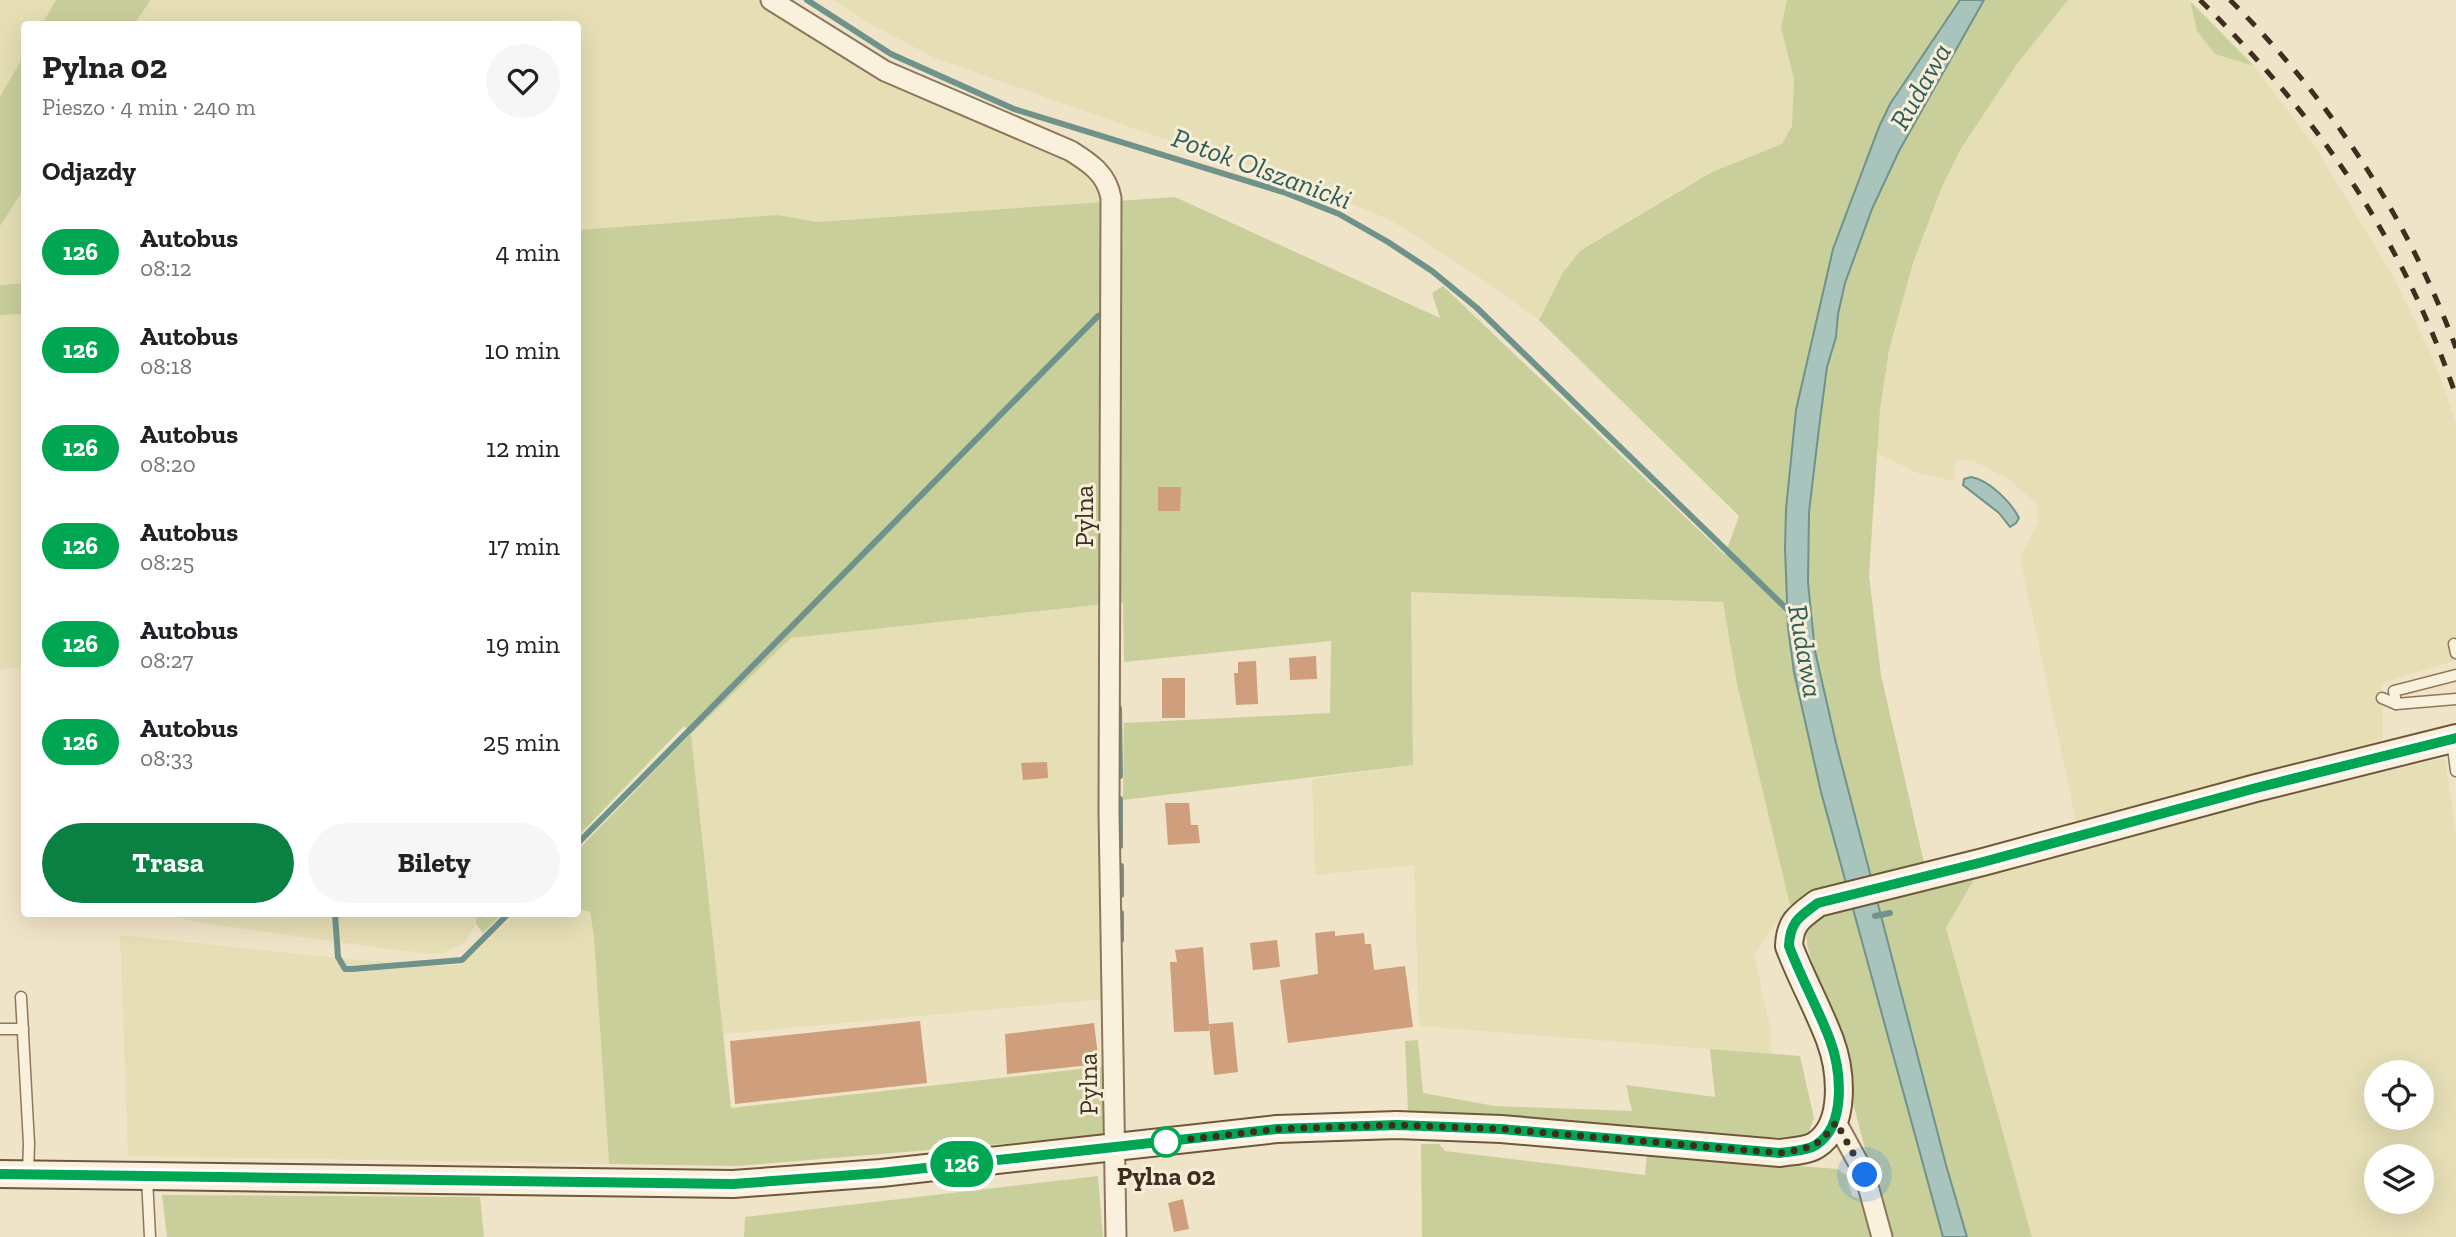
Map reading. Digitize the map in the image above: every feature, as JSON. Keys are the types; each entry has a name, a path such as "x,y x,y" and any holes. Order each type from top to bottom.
{"street":[{"name":"Pylna","path":"771,0 885,71 1071,151 1092,165 1109,184 1109,813 1116,1237"},
{"path":"0,1174 733,1184 880,1173 1277,1129 1397,1125 1501,1129 1780,1153 1814,1146 1826,1137 1836,1122 1839,1089 1830,1042 1789,946 1790,929 1802,914 1818,903 2454,739"},
{"path":"1836,1122 1865,1175 1882,1237"}],"lane":[{"path":"2396,704 2394,691 2456,675"},
{"path":"2382,698 2396,704 2456,699"},
{"path":"2454,739 2456,771"},
{"path":"21,997 29,1135 28,1175"},
{"path":"0,1029 23,1029"},
{"path":"147,1175 150,1237"}],"shaded area":[{"path":"0,0 56,0 44,21 21,21 21,60 0,97"},
{"path":"151,0 760,0 818,40 1071,157 1100,188 1103,202 817,222 778,215 581,230 581,21 136,21"},
{"path":"834,0 1787,0 1781,27 1794,79 1792,126 1782,144 1712,172 1562,274 1539,320 1482,279 1390,220 1285,176 1144,132 935,58 866,22"},
{"path":"2068,0 2189,0 2197,31 2215,54 2254,66 2315,147 2393,276 2435,363 2456,422 2456,660 2382,683 2383,739 2076,821 2020,557 2038,523 2038,506 2009,479 1972,460 1956,460 1954,481 1920,474 1877,453 1889,350 1900,303 1942,187 1960,150 2017,64"},
{"path":"21,194 21,283 0,285 0,226"},
{"path":"21,314 21,667 0,670 0,315"},
{"path":"1411,591 1723,602 1737,684 1790,905 1754,954 1770,1027 1772,1054 1419,1026 1414,865 1315,875 1312,779 1413,765"},
{"path":"1102,604 1107,999 723,1034 691,734 791,638"},
{"path":"2445,758 2456,834 2456,1237 2032,1237 1946,928 1976,876 2170,821"},
{"path":"581,910 590,912 594,937 609,1164 128,1156 120,935 436,966 457,965 512,917 581,917"},
{"path":"177,917 477,917 476,924 464,943 443,953 426,954 202,923"}],"green space":[{"path":"56,0 151,0 136,21 44,21"},
{"path":"1787,0 1960,0 1899,89 1879,127 1833,249 1796,410 1786,509 1788,629 1794,672 1821,792 1847,887 1790,905 1737,684 1723,602 1411,592 1413,765 1123,800 1124,723 1330,713 1331,641 1124,662 1123,602 791,638 691,734 731,1108 1107,1066 1108,1135 738,1166 609,1164 594,937 590,912 581,910 581,847 691,733 684,726 581,833 581,230 778,215 817,222 1175,197 1440,318 1432,293 1443,286 1725,555 1739,516 1539,320 1562,274 1580,251 1712,172 1782,144 1792,126 1794,79 1781,27"},
{"path":"1984,0 2068,0 2017,64 1960,150 1942,187 1913,263 1889,350 1880,410 1869,575 1881,675 1925,867 1873,881 1840,759 1815,651 1808,583 1809,512 1819,428 1827,366 1836,337 1845,283 1872,209 1909,131"},
{"path":"2190,1 2254,66 2215,54 2197,31"},
{"path":"21,60 21,194 0,226 0,97"},
{"path":"21,283 21,314 0,315 0,285"},
{"path":"1976,876 1946,928 2032,1237 1967,1237 1877,897"},
{"path":"1852,904 1943,1237 1888,1237 1831,1019 1807,946 1806,932 1819,913"},
{"path":"477,917 499,917 483,933 476,924"},
{"path":"1418,1040 1423,1093 1495,1106 1632,1111 1626,1085 1715,1097 1710,1049 1800,1056 1814,1118 1807,1136 1722,1139 1408,1113 1405,1041"},
{"path":"1421,1144 1439,1144 1445,1151 1645,1175 1647,1154 1837,1169 1846,1175 1852,1196 1861,1199 1871,1237 1422,1237"},
{"path":"1098,1176 1103,1237 744,1237 745,1217"},
{"path":"162,1195 480,1197 484,1237 167,1237"}],"water":[{"name":"Rudawa","path":"1960,0 1984,0 1899,151 1872,209 1845,283 1836,337 1827,367 1819,428 1809,512 1808,583 1815,651 1836,743 1967,1237 1943,1237 1821,792 1794,672 1788,628 1785,548 1786,509 1796,410 1833,249 1890,104"},
{"path":"1971,477 1985,482 2011,505 2019,518 2016,523 2010,527 1999,513 1963,485 1964,479"}],"building":[{"path":"1158,487 1181,487 1180,511 1158,511"},
{"path":"1316,656 1317,679 1290,680 1289,658"},
{"path":"1256,661 1258,704 1236,705 1234,673 1238,673 1238,662"},
{"path":"1162,678 1185,678 1185,718 1162,718"},
{"path":"1047,762 1048,778 1023,780 1021,763"},
{"path":"1165,803 1189,803 1191,825 1198,825 1200,843 1168,845"},
{"path":"1335,931 1335,936 1364,933 1365,944 1371,944 1374,970 1405,966 1413,1027 1288,1043 1280,980 1318,974 1315,933"},
{"path":"1277,940 1280,967 1253,970 1250,943"},
{"path":"1203,947 1209,1024 1233,1022 1238,1072 1214,1075 1209,1025 1209,1031 1174,1032 1170,962 1177,962 1175,950"},
{"path":"920,1021 927,1083 735,1104 730,1041"},
{"path":"1094,1023 1099,1064 1007,1074 1005,1034"},
{"path":"1183,1199 1189,1229 1174,1232 1168,1203"}],"waterway":[{"name":"Potok Olszanicki","path":"807,0 891,54 1014,109 1286,193 1339,214 1388,242 1432,271 1477,308 1793,615"},
{"path":"581,840 1098,316"},
{"path":"1119,708 1120,776"},
{"path":"1120,799 1120,846"},
{"path":"1121,866 1121,895"},
{"path":"1121,913 1121,940"},
{"path":"1875,916 1890,913"},
{"path":"335,917 338,957 345,969 462,960 505,917"}],"railway":[{"path":"2200,0 2282,89 2352,182 2410,284 2456,396"},
{"path":"2230,0 2301,78 2362,162 2414,252 2456,348"}],"bus line":[{"name":"126","path":"0,1174 733,1184 880,1173 1277,1129 1397,1125 1501,1129 1780,1153 1814,1146 1826,1137 1836,1122 1839,1089 1830,1042 1789,946 1790,929 1802,914 1818,903 2456,738"}],"place":[{"name":"Pylna 02","path":"1166,1142"}],"route":[{"path":"1166,1142 1277,1129 1397,1125 1501,1129 1780,1153 1814,1146 1826,1137 1836,1122 1865,1175"}]}
